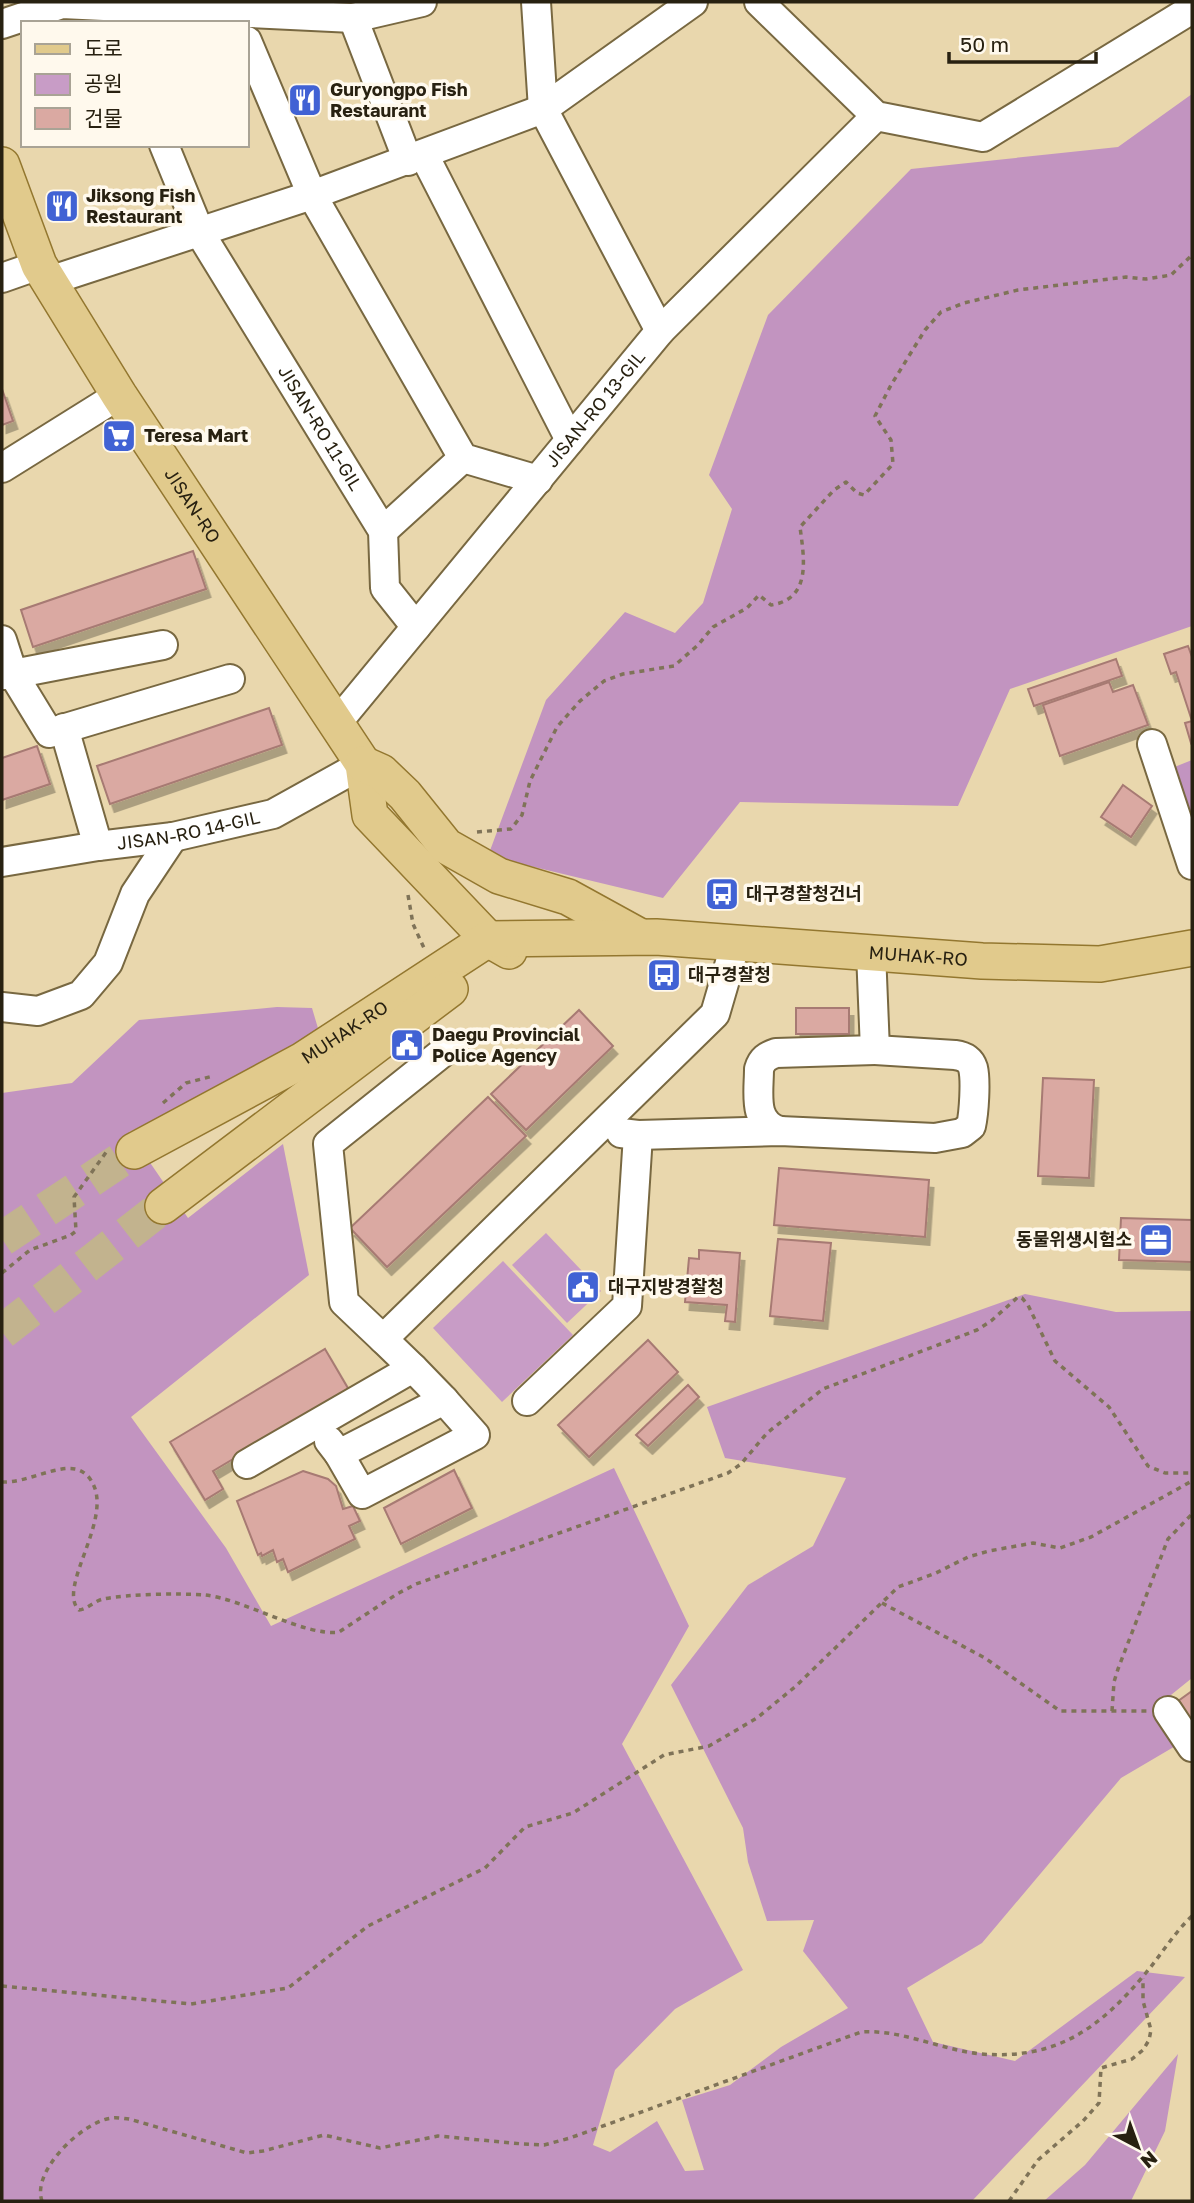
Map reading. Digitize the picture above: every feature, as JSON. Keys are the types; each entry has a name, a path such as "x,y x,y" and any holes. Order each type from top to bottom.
{"main road":[{"name":"JISAN-RO","path":"2,164 44,273 118,396 363,764 370,815 501,946"},
{"name":"JISAN-RO","path":"363,764 381,772 405,795 446,846 499,876 568,897"},
{"name":"MUHAK-RO","path":"568,897 642,937"},
{"name":"MUHAK-RO","path":"134,1151 303,1060 501,946 557,938 642,937 982,961 1100,964 1192,948"},
{"name":"MUHAK-RO","path":"163,1206 447,992 495,961 501,946"}],"street":[{"path":"2,24 62,4 110,15 237,12 353,18 422,2"},
{"path":"537,2 543,109 660,331"},
{"path":"2,278 44,273 200,233 416,158 543,109 693,2"},
{"path":"759,2 876,116 983,137 1192,9"},
{"path":"353,18 416,158 570,440"},
{"path":"248,43 312,195 463,458 538,480"},
{"name":"JISAN-RO 13-GIL","path":"336,724 660,331 876,116"},
{"name":"JISAN-RO 11-GIL","path":"165,147 200,233 383,531 385,588 416,627"},
{"path":"2,468 118,396"},
{"path":"383,531 463,458"},
{"path":"2,640 7,674 49,733 230,679"},
{"path":"7,674 163,645"},
{"path":"64,728 98,846"},
{"path":"1152,744 1192,865"},
{"name":"JISAN-RO 14-GIL","path":"2,862 173,837 273,814 363,764"},
{"path":"2,1007 38,1011 81,995 107,963 135,894 173,837"},
{"path":"383,1339 715,1014 737,942"},
{"path":"871,952 875,1049"},
{"path":"317,1424 339,1454 362,1494 475,1435 413,1368 344,1303 328,1144 452,1045"},
{"path":"598,1129 638,1135 780,1131 935,1139 962,1133 971,1126 973,1072 969,1060 955,1055 875,1049 776,1053 767,1056 759,1069 759,1114 767,1126 780,1131"},
{"path":"527,1401 627,1306 638,1135"},
{"path":"247,1464 413,1368"},
{"path":"339,1454 444,1400"},
{"path":"1168,1711 1192,1747"}],"path":[{"path":"467,825 476,832 510,829 522,815 530,781 557,727 580,701 604,681 623,674 674,666 698,645 713,627 747,608 760,595 771,605 784,603 795,592 805,569 800,527 834,490 846,482 857,493 864,495 893,464 891,440 875,416 925,330 941,312 964,303 1018,290 1126,277 1146,279 1171,275 1192,255"},
{"path":"2,1482 26,1480 75,1468 90,1478 97,1496 98,1508 73,1590 72,1601 79,1609 83,1610 99,1600 115,1597 206,1595 232,1601 315,1630 339,1632 416,1584 728,1473 741,1464 767,1433 823,1388 977,1330 1018,1297 1028,1305 1055,1361 1109,1407 1148,1466 1165,1473 1192,1473"},
{"path":"2,1986 191,2004 288,1988 368,1926 485,1868 525,1827 573,1813 664,1755 709,1746 757,1718 796,1686 898,1587 936,1573 968,1557 1033,1543 1060,1548 1090,1537 1192,1481"},
{"path":"1112,1711 1114,1682 1157,1563 1168,1539 1192,1514"},
{"path":"882,1603 985,1658 1060,1711 1168,1711"},
{"path":"42,2201 40,2186 66,2145 101,2121 113,2118 129,2119 247,2153 324,2135 380,2148 438,2136 544,2145 861,2032 882,2032 981,2054 1041,2051 1068,2040 1104,2019 1144,1976 1192,1916"},
{"path":"1009,2201 1038,2160 1083,2121 1099,2103 1101,2068 1132,2059 1143,2050 1152,2030 1143,2001 1144,1976"}],"green space":[{"path":"546,1233 601,1291 567,1323 512,1265"},
{"path":"503,1261 573,1335 502,1402 433,1328"}],"shaded area":[{"path":"1192,94 1192,626 1010,689 958,806 740,802 663,898 488,856 546,700 625,612 675,633 703,603 732,509 709,475 768,315 911,169 1118,147"},
{"path":"1192,760 1192,816 1188,812 1172,768"},
{"path":"277,1007 312,1008 320,1035 272,1066 129,1132 188,1218 283,1144 309,1275 131,1417 226,1548 271,1626 614,1468 689,1626 622,1744 743,1970 675,2009 615,2070 593,2145 610,2152 657,2121 685,2171 704,2170 682,2100 730,2085 781,2047 848,2008 803,1951 814,1920 767,1921 748,1862 743,1828 671,1685 748,1585 813,1546 846,1478 725,1458 707,1407 1025,1294 1116,1312 1192,1311 1192,1678 1166,1699 1189,1738 1121,1778 982,1943 907,1988 933,2042 1015,2061 1137,1971 1185,1977 972,2201 2,2201 2,1093 72,1083 139,1020"},
{"path":"1178,2054 1165,2131 1131,2201 1044,2201 1085,2165"}],"building":[{"path":"2,389 13,421 2,425"},
{"path":"193,551 206,589 33,647 21,610"},
{"path":"1188,646 1192,657 1192,721 1176,672 1171,674 1164,654"},
{"path":"1116,659 1122,676 1034,706 1028,689"},
{"path":"1109,682 1113,692 1133,685 1148,725 1060,756 1043,705"},
{"path":"269,708 282,745 110,804 97,766"},
{"path":"1192,721 1192,742 1191,743 1185,723"},
{"path":"37,746 50,784 2,800 2,758"},
{"path":"1123,785 1152,806 1131,837 1101,817"},
{"path":"796,1008 849,1008 849,1034 796,1034"},
{"path":"579,1010 613,1046 526,1130 491,1094"},
{"path":"1043,1078 1094,1080 1089,1178 1038,1176"},
{"path":"488,1097 526,1136 387,1267 350,1228"},
{"path":"779,1168 929,1180 925,1237 774,1225"},
{"name":"동물위생시험소","path":"1121,1218 1192,1220 1192,1262 1119,1260"},
{"path":"778,1239 831,1243 823,1321 770,1316"},
{"path":"699,1250 740,1253 735,1322 725,1321 727,1305 685,1302 689,1258 699,1259"},
{"path":"648,1340 678,1372 589,1457 558,1425"},
{"path":"325,1349 349,1390 213,1471 223,1489 205,1500 170,1442"},
{"path":"688,1385 699,1397 648,1446 636,1435"},
{"path":"454,1470 472,1508 401,1544 384,1508"},
{"path":"303,1471 328,1479 336,1486 343,1509 353,1506 360,1521 349,1526 355,1539 288,1572 283,1559 277,1562 273,1550 262,1556 261,1553 258,1555 237,1501"},
{"path":"1192,1691 1192,1731 1174,1704"}],"tunnel":[{"path":"2,1239 134,1151"},
{"path":"2,1332 163,1206"}],"place":[{"name":"Guryongpo Fish Restaurant","path":"305,100"},
{"name":"Jiksong Fish Restaurant","path":"62,206"},
{"name":"Teresa Mart","path":"119,436"},
{"name":"대구경찰청건너","path":"722,894"},
{"name":"대구경찰청","path":"664,975"},
{"name":"Daegu Provincial Police Agency","path":"407,1045"},
{"name":"동물위생시험소","path":"1156,1240"},
{"name":"대구지방경찰청","path":"583,1287"}]}
